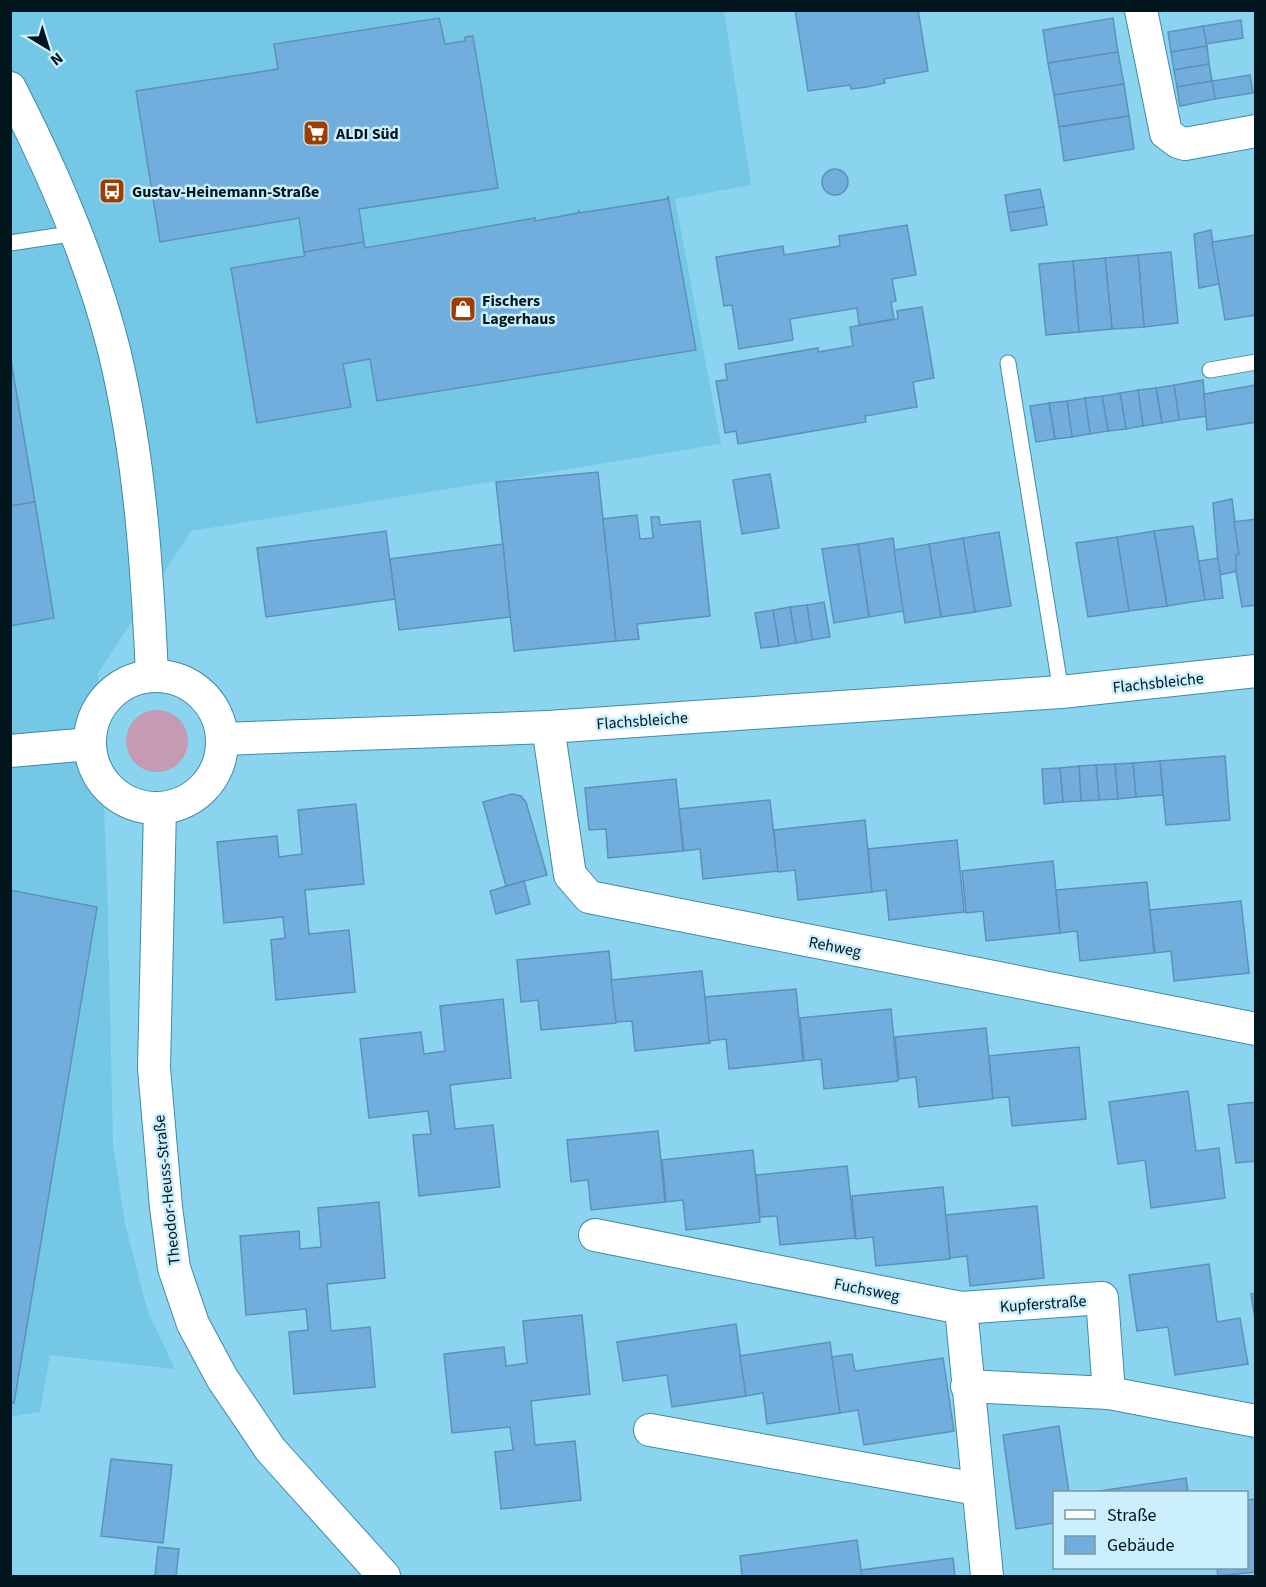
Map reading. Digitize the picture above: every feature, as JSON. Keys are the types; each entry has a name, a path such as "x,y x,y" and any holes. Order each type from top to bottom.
{"street":[{"path":"1141,10 1166,132 1175,140 1185,144 1256,131"},
{"path":"10,88 77,232 114,349 131,434 141,501 152,675"},
{"name":"Flachsbleiche","path":"223,739 548,727 1061,692 1256,671"},
{"path":"152,675 178,679 201,692 217,714 223,739 219,765 206,787 185,802 160,808 134,804 111,791 96,770 90,744 92,723 101,705 114,690 132,680 152,675"},
{"name":"Rehweg","path":"548,727 570,875 589,897 1256,1029"},
{"path":"10,751 90,744"},
{"name":"Theodor-Heuss-Straße","path":"160,808 154,1068 166,1208 174,1268 194,1324 222,1378 270,1449 384,1576"},
{"name":"Fuchsweg","path":"595,1234 961,1308"},
{"name":"Kupferstraße","path":"961,1308 1102,1298 1109,1393"},
{"path":"961,1308 987,1576"},
{"path":"968,1386 1109,1393 1256,1421"},
{"path":"650,1430 977,1489"}],"lane":[{"path":"10,243 77,232"},
{"path":"1210,370 1256,362"},
{"path":"1008,363 1061,692"}],"shaded area":[{"path":"11,11 724,11 751,185 675,199 721,444 191,531 98,673 107,878 113,1144 125,1224 148,1312 175,1369 50,1355 40,1412 11,1417"},
{"path":"157,710 179,719 188,741 179,763 157,772 135,763 126,741 135,719"}],"building":[{"path":"795,10 918,10 928,71 884,79 885,83 867,87 851,89 850,85 808,91"},
{"name":"ALDI Süd","path":"439,18 445,44 465,41 465,37 473,36 498,188 359,209 364,242 304,252 299,218 160,242 136,91 278,69 274,44"},
{"path":"1113,18 1118,52 1048,63 1043,30"},
{"path":"1241,20 1243,38 1206,44 1203,26"},
{"path":"1203,26 1207,46 1171,52 1168,32"},
{"path":"1207,46 1209,64 1174,70 1171,52"},
{"path":"1118,52 1124,84 1054,95 1048,63"},
{"path":"1209,64 1212,81 1177,87 1174,70"},
{"path":"1250,75 1253,93 1215,99 1212,81"},
{"path":"1212,81 1215,99 1180,106 1177,87"},
{"path":"1124,84 1129,116 1059,127 1054,95"},
{"path":"1129,116 1134,149 1064,161 1059,127"},
{"path":"835,169 844,173 848,182 844,191 835,195 826,191 822,182 826,173"},
{"path":"1040,189 1044,207 1008,213 1005,195"},
{"name":"Fischers Lagerhaus","path":"668,196 696,350 377,401 370,359 343,364 351,407 257,423 231,268 305,256 304,252 364,242 365,248 535,218 535,221 579,211 580,213 667,199"},
{"path":"1044,207 1047,225 1011,231 1008,213"},
{"path":"907,225 916,275 892,279 896,301 891,302 894,319 859,325 857,308 790,319 793,340 739,349 732,305 724,306 716,257 783,246 784,255 840,246 839,236"},
{"path":"1211,230 1219,284 1199,288 1194,234"},
{"path":"1256,235 1256,315 1225,320 1212,242"},
{"path":"1171,252 1178,323 1144,327 1138,255"},
{"path":"1138,255 1144,327 1112,329 1105,258"},
{"path":"1105,258 1112,329 1079,332 1073,261"},
{"path":"1073,261 1079,332 1046,335 1039,264"},
{"path":"922,307 934,378 913,382 917,407 865,416 866,422 738,444 736,431 725,433 716,381 727,380 725,364 818,348 818,352 853,346 850,327 898,319 897,311"},
{"path":"10,355 35,502 10,506"},
{"path":"1203,380 1206,416 1179,420 1174,385"},
{"path":"1174,385 1179,420 1162,423 1156,388"},
{"path":"1256,385 1256,422 1207,430 1204,394"},
{"path":"1156,388 1162,423 1143,426 1138,390"},
{"path":"1138,390 1143,426 1126,429 1120,393"},
{"path":"1120,393 1126,429 1108,431 1102,396"},
{"path":"1102,396 1108,431 1090,434 1085,398"},
{"path":"1085,398 1090,434 1072,437 1067,401"},
{"path":"1067,401 1072,437 1055,439 1049,403"},
{"path":"1049,403 1055,439 1036,442 1030,406"},
{"path":"598,472 616,641 514,651 496,482"},
{"path":"770,474 779,528 742,534 733,480"},
{"path":"1232,499 1239,554 1236,555 1238,571 1219,575 1213,503"},
{"path":"35,502 54,618 10,626 10,506"},
{"path":"637,515 640,539 653,538 651,517 659,517 660,525 700,521 710,616 637,624 639,639 616,641 603,519"},
{"path":"1256,519 1256,605 1242,607 1236,572 1236,555 1239,554 1234,522"},
{"path":"1193,526 1205,600 1167,606 1154,531"},
{"path":"386,531 395,599 266,617 257,548"},
{"path":"1154,531 1167,606 1129,611 1117,537"},
{"path":"999,532 1011,606 975,612 963,538"},
{"path":"1117,537 1129,611 1088,617 1076,543"},
{"path":"893,538 904,611 869,617 858,544"},
{"path":"963,538 975,612 941,617 929,544"},
{"path":"503,544 510,617 399,630 390,559"},
{"path":"858,544 869,617 834,623 822,549"},
{"path":"929,544 941,617 905,623 894,550"},
{"path":"1218,558 1223,598 1205,600 1199,561"},
{"path":"824,602 830,637 812,640 807,605"},
{"path":"807,605 812,640 796,643 790,607"},
{"path":"790,607 796,643 779,646 773,610"},
{"path":"773,610 779,646 761,648 755,613"},
{"path":"1225,756 1230,820 1166,825 1160,761"},
{"path":"1160,761 1163,795 1136,797 1133,763"},
{"path":"1133,763 1136,797 1118,799 1115,764"},
{"path":"1115,764 1118,799 1099,800 1096,765"},
{"path":"1096,765 1099,800 1081,801 1079,766"},
{"path":"1079,766 1081,801 1063,802 1060,768"},
{"path":"1060,768 1063,802 1044,804 1042,769"},
{"path":"676,779 683,851 608,858 606,829 589,830 585,788"},
{"path":"512,794 521,796 526,802 547,875 506,886 483,802"},
{"path":"770,800 778,871 703,879 700,849 684,851 679,809"},
{"path":"356,804 364,884 305,890 309,934 349,930 355,992 276,1000 271,940 285,938 283,917 224,923 217,842 277,836 279,857 302,854 298,810"},
{"path":"865,820 872,892 798,900 795,870 778,872 774,830"},
{"path":"957,840 964,912 889,920 886,890 872,892 868,849"},
{"path":"1053,861 1060,933 986,941 983,911 966,913 962,871"},
{"path":"524,881 530,904 496,914 490,891"},
{"path":"1147,882 1154,953 1080,961 1077,931 1060,933 1056,890"},
{"path":"10,890 97,907 14,1403 10,1402"},
{"path":"1241,901 1249,973 1174,981 1171,951 1155,953 1150,910"},
{"path":"609,951 616,1023 541,1030 538,1000 521,1002 517,960"},
{"path":"702,971 710,1043 635,1051 632,1021 616,1022 611,980"},
{"path":"796,989 803,1061 729,1069 726,1039 709,1041 705,997"},
{"path":"503,999 511,1078 450,1085 455,1129 493,1125 500,1187 419,1196 413,1135 431,1134 428,1111 369,1118 360,1039 421,1032 424,1054 445,1051 440,1006"},
{"path":"891,1009 898,1081 824,1089 821,1059 804,1061 800,1018"},
{"path":"986,1028 993,1099 919,1107 916,1077 899,1079 895,1037"},
{"path":"1079,1047 1086,1119 1012,1126 1009,1097 993,1098 989,1056"},
{"path":"1188,1091 1196,1151 1219,1148 1225,1198 1151,1208 1145,1160 1118,1164 1109,1102"},
{"path":"1256,1102 1256,1161 1236,1163 1228,1105"},
{"path":"658,1131 665,1202 591,1210 588,1180 571,1182 567,1140"},
{"path":"753,1150 760,1222 686,1230 683,1200 666,1202 662,1160"},
{"path":"847,1166 855,1238 780,1245 777,1216 760,1217 756,1175"},
{"path":"943,1187 950,1259 876,1266 873,1237 856,1239 852,1196"},
{"path":"379,1202 385,1278 327,1284 331,1331 370,1327 375,1387 294,1394 289,1332 308,1330 306,1309 246,1315 240,1236 299,1231 300,1249 321,1247 318,1208"},
{"path":"1037,1206 1044,1278 970,1286 967,1256 950,1258 946,1215"},
{"path":"1209,1264 1217,1322 1240,1318 1248,1364 1175,1375 1168,1327 1137,1331 1129,1275"},
{"path":"1256,1293 1256,1326 1251,1294"},
{"path":"582,1315 590,1394 531,1401 535,1445 575,1441 581,1500 501,1509 495,1452 513,1450 510,1427 452,1433 444,1354 504,1347 506,1366 527,1363 523,1321"},
{"path":"736,1324 746,1396 672,1407 667,1375 623,1381 617,1342"},
{"path":"830,1342 840,1413 767,1424 763,1393 746,1396 740,1356"},
{"path":"852,1354 855,1371 943,1358 954,1431 864,1445 858,1410 840,1413 832,1357"},
{"path":"1059,1426 1069,1491 1053,1491 1053,1523 1016,1529 1003,1435"},
{"path":"111,1459 172,1465 163,1543 101,1536"},
{"path":"1186,1478 1188,1491 1100,1491"},
{"path":"1256,1499 1256,1572 1218,1576 1217,1569 1248,1569 1248,1500"},
{"path":"857,1540 862,1576 742,1576 740,1556"},
{"path":"158,1547 179,1549 176,1576 155,1576"},
{"path":"953,1558 955,1576 862,1576 861,1570"}],"place":[{"name":"ALDI Süd","path":"316,133"},
{"name":"Gustav-Heinemann-Straße","path":"112,191"},
{"name":"Fischers Lagerhaus","path":"463,309"}]}
